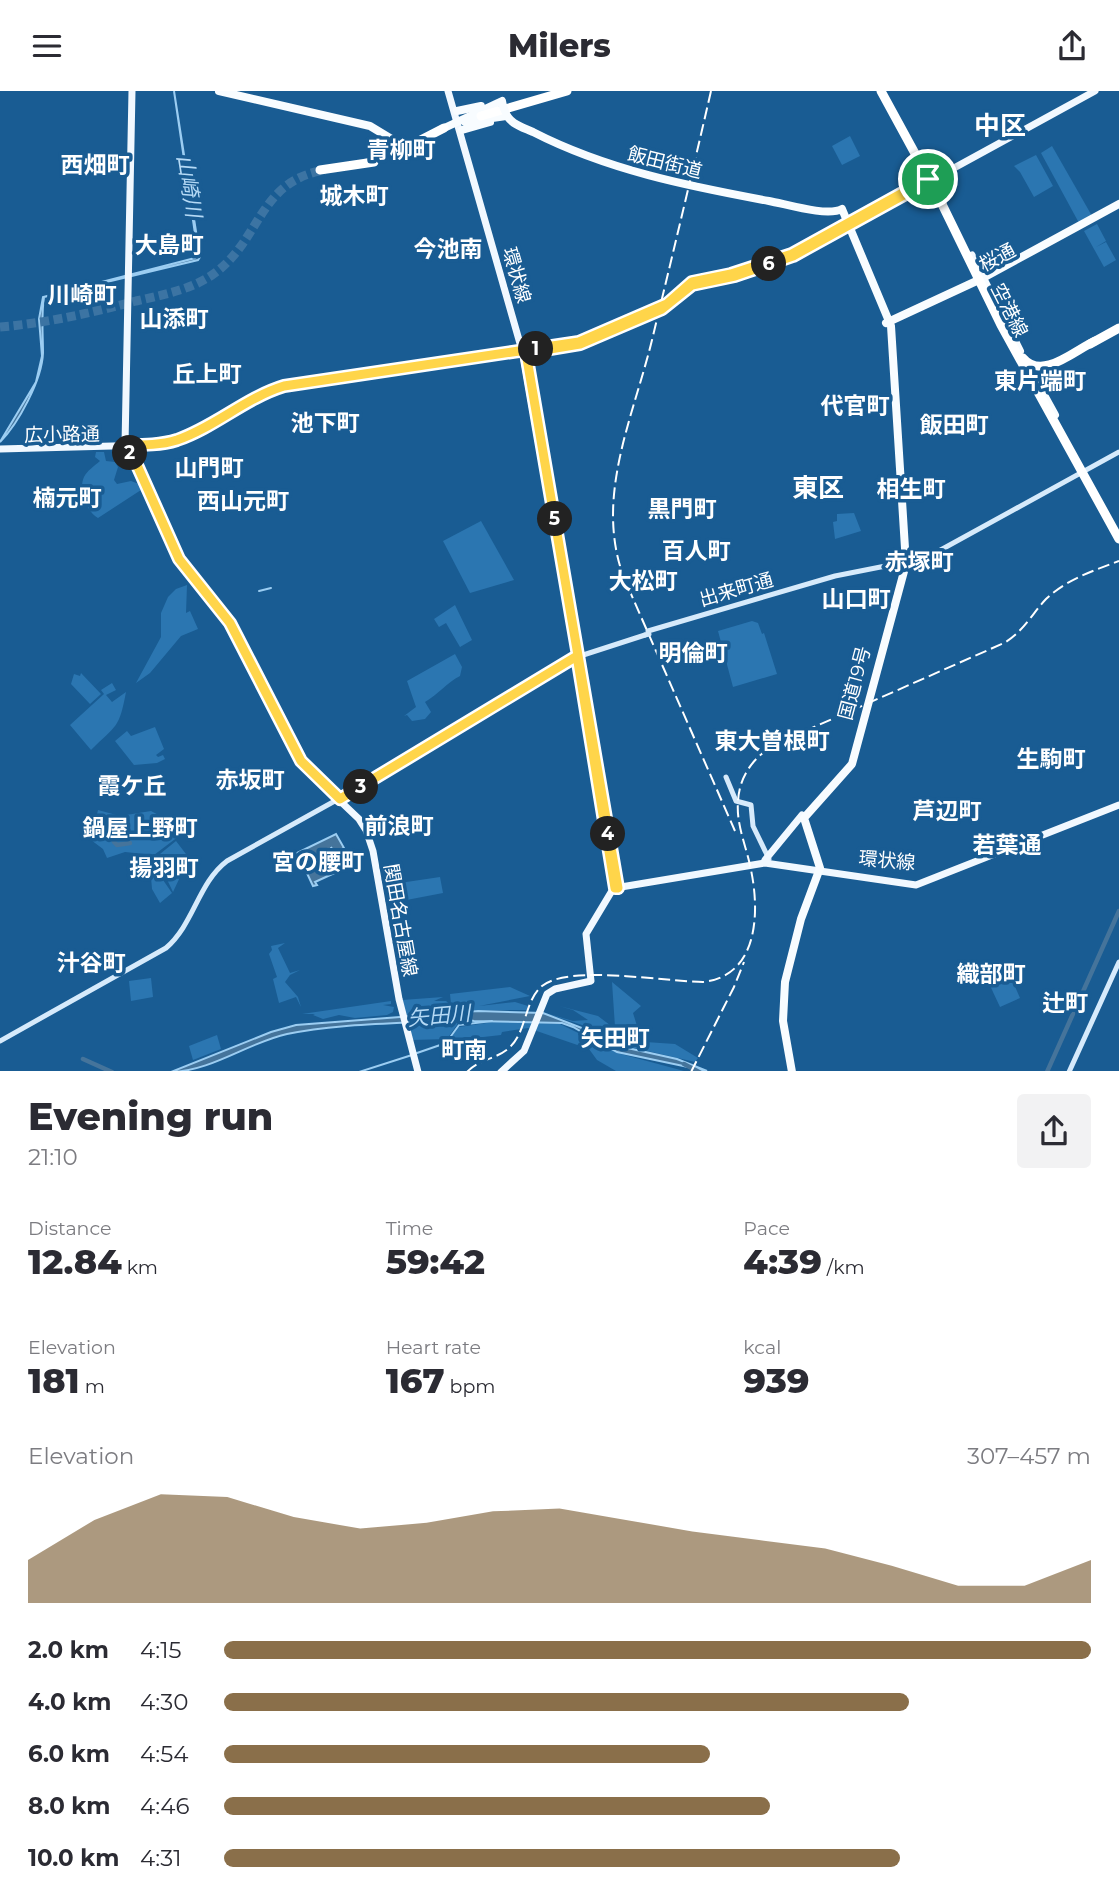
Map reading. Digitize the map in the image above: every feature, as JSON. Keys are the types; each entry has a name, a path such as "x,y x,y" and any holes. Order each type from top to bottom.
{"highway":[{"path":"219,91 370,126 407,147"},
{"path":"227,91 370,124 407,147"},
{"path":"556,92 481,115 567,91"},
{"path":"880,91 927,176"},
{"path":"880,91 1023,359 1035,367 1051,364 1119,328"},
{"path":"407,147 489,105 503,111"},
{"path":"407,147 459,122 503,111"},
{"name":"飯田街道","path":"503,111 511,122 569,150 644,175 758,199 840,210"},
{"path":"320,170 374,162"},
{"name":"桜通","path":"889,324 981,280 1119,207"},
{"name":"国道19号","path":"826,792 854,758 904,563 889,324 840,210"},
{"path":"948,220 1119,538"},
{"name":"空港線","path":"981,280 1037,383"},
{"name":"空港線","path":"981,280 1041,403 1083,473"},
{"path":"1095,341 1056,364 1042,376 1039,391 1119,538"},
{"path":"1037,383 1076,459"},
{"name":"空港線","path":"1053,415 1119,538"},
{"name":"国道19号","path":"805,816 850,759 904,563"},
{"path":"791,1071 783,1021 785,982 801,919 819,870 805,816 837,778"}],"main road":[{"name":"関田名古屋線","path":"133,91 127,447 179,559 230,623 301,761 359,819 370,838 400,999 419,1071"},
{"name":"空港線","path":"880,91 981,280"},
{"name":"広小路通","path":"0,451 150,445 178,439 252,398 284,386 580,344 657,310 692,285 735,276 793,256 927,176 1089,91"},
{"name":"広小路通","path":"927,176 1095,91"},
{"name":"環状線","path":"449,92 524,352 617,886 768,860 819,870 917,882 1119,803"},
{"name":"空港線","path":"927,176 948,220"},
{"name":"出来町通","path":"0,1040 166,948 180,933 212,874 224,863 578,654 835,576 932,559 1119,453"},
{"path":"726,777 736,801 751,805 753,826 768,860 805,816"},
{"name":"出来町通","path":"0,1040 168,943 178,933 215,868 242,850 338,798"},
{"path":"502,1071 521,1055 544,1001 553,990 591,981 586,934 617,886"},
{"path":"1071,1071 1119,964"}],"shaded area":[{"path":"850,136 860,156 842,165 832,146"},
{"path":"1052,146 1092,216 1079,223 1041,153"},
{"path":"1036,155 1053,186 1034,197 1014,166"},
{"path":"1097,224 1106,241 1096,247 1106,242 1116,260 1104,267 1084,231"},
{"path":"96,452 104,452 106,461 115,462 118,467 114,480 117,484 131,481 139,484 141,490 98,518 87,506 82,488 85,475 100,461 95,457"},
{"path":"854,513 861,531 835,539 833,522 837,521 837,514"},
{"path":"481,521 514,580 470,593 443,541"},
{"path":"187,585 186,613 190,611 198,629 181,636 150,673 136,683 161,637 161,613 168,597 176,589"},
{"path":"455,605 472,640 460,647 446,623 439,627 434,619"},
{"path":"752,621 758,623 762,634 764,633 777,674 733,687 718,631"},
{"path":"455,654 462,667 460,676 425,702 431,712 425,719 412,721 407,715 404,716 416,707 407,681"},
{"path":"81,673 101,694 90,704 71,684 74,674 80,676"},
{"path":"112,683 116,690 106,695 112,702 126,692 119,720 91,750 70,725 104,694 101,690"},
{"path":"155,727 164,749 156,755 163,755 165,759 157,763 134,765 115,741 127,731 131,736"},
{"path":"98,810 120,816 151,811 187,830 154,855 125,852 107,858 103,849 91,840"},
{"path":"176,841 189,858 173,892 161,867 163,880 172,893 160,903 152,889 150,865 159,856 161,863 160,854"},
{"path":"440,877 443,893 396,902 393,884"},
{"path":"285,943 278,948 290,973 300,970 290,975 285,982 298,997 301,1007 296,997 279,1003 273,979 277,977 269,954 271,946"},
{"path":"1007,968 1020,998 1000,1007 986,977"},
{"path":"151,978 153,997 131,1001 129,981"},
{"path":"612,982 641,1006 633,1013 642,1042 630,1039 615,1027"},
{"path":"510,987 530,996 479,1006 515,1002 528,1006 527,1010 467,1010 406,1017 402,1000 443,997 434,1001 446,1001 453,1007 460,1009 451,1004 450,994"},
{"path":"391,1001 391,1004 383,1005 394,1007 393,1012 387,1015 355,1018 339,1015 323,1019 313,1015 315,1014 302,1014"},
{"path":"559,1006 598,1016 631,1041 675,1044 698,1058 695,1062 626,1046 613,1034 609,1039 582,1025 542,1012 573,1021 588,1020 573,1010"},
{"path":"500,1021 560,1024 621,1054 684,1071 616,1071 597,1060 589,1049 528,1028 502,1032 501,1035 448,1041 459,1027"},
{"path":"459,1022 447,1039 412,1040 408,1024 427,1026"},
{"path":"217,1035 221,1049 193,1060 189,1046"}],"water":[{"name":"山崎川","path":"174,91 200,257 198,260 44,297 42,364 36,382 42,356 39,319 43,297 195,258 198,254"},
{"name":"山崎川","path":"36,382 21,413 0,442"},
{"path":"336,834 344,848 334,853 331,847 333,853 304,868 297,853"},
{"path":"344,850 352,865 315,882 317,885 313,886 305,869"},
{"name":"矢田川","path":"478,1011 543,1013 623,1047 677,1059 707,1071 617,1052 562,1023 474,1021 447,1016 436,1021 343,1026 287,1034 201,1067 174,1071 271,1032 296,1025"}],"waterway":[{"path":"259,591 271,588"},
{"path":"98,830 112,839"},
{"path":"114,842 117,845 130,843"},
{"path":"1047,1071 1119,911"},
{"name":"矢田川","path":"423,1017 442,1015"},
{"path":"417,1053 446,1043 459,1025 492,1021"},
{"path":"362,1071 412,1055"},
{"path":"83,1059 110,1071"},
{"name":"矢田川","path":"684,1064 697,1071"}],"tunnel":[{"path":"366,163 412,146"},
{"path":"0,327 86,313 194,285 212,275 228,261 273,199 286,186 303,176 325,170"}],"railway":[{"path":"711,91 652,340 620,458 613,518 616,548 624,578 735,831"},
{"path":"468,1071 509,1048 519,1034 536,992 555,980 595,975 703,982 721,977 735,968 745,955 751,940 755,905 754,887 740,828 739,792 745,775 762,753 778,743 1004,643 1022,628 1054,592 1081,576 1119,561"},
{"path":"692,1071 744,962"}],"district":[{"name":"中区","path":"1000,126"},
{"name":"青柳町","path":"401,150"},
{"name":"西畑町","path":"95,165"},
{"name":"城木町","path":"354,196"},
{"name":"大島町","path":"169,245"},
{"name":"今池南","path":"448,249"},
{"name":"川崎町","path":"82,295"},
{"name":"山添町","path":"174,319"},
{"name":"丘上町","path":"207,374"},
{"name":"東片端町","path":"1040,381"},
{"name":"代官町","path":"855,406"},
{"name":"池下町","path":"325,423"},
{"name":"飯田町","path":"954,425"},
{"name":"山門町","path":"209,468"},
{"name":"東区","path":"818,488"},
{"name":"相生町","path":"911,489"},
{"name":"楠元町","path":"67,498"},
{"name":"西山元町","path":"243,501"},
{"name":"黒門町","path":"682,509"},
{"name":"百人町","path":"696,551"},
{"name":"赤塚町","path":"919,562"},
{"name":"大松町","path":"643,581"},
{"name":"山口町","path":"856,599"},
{"name":"明倫町","path":"693,653"},
{"name":"東大曽根町","path":"772,741"},
{"name":"生駒町","path":"1051,759"},
{"name":"赤坂町","path":"250,780"},
{"name":"霞ケ丘","path":"132,786"},
{"name":"芦辺町","path":"947,811"},
{"name":"前浪町","path":"399,826"},
{"name":"鍋屋上野町","path":"140,828"},
{"name":"若葉通","path":"1007,845"},
{"name":"宮の腰町","path":"318,862"},
{"name":"揚羽町","path":"164,868"},
{"name":"汁谷町","path":"91,963"},
{"name":"織部町","path":"991,974"},
{"name":"辻町","path":"1065,1003"},
{"name":"矢田町","path":"615,1038"},
{"name":"町南","path":"464,1050"}],"route":[{"path":"928,179 929,181 793,256 735,276 692,285 668,306 580,344 526,353 618,888 615,888 577,656 340,799 307,768 230,623 179,559 128,445 171,442 195,432 252,398 284,386 579,342 667,304 692,282 731,274 792,254 928,179"}]}
